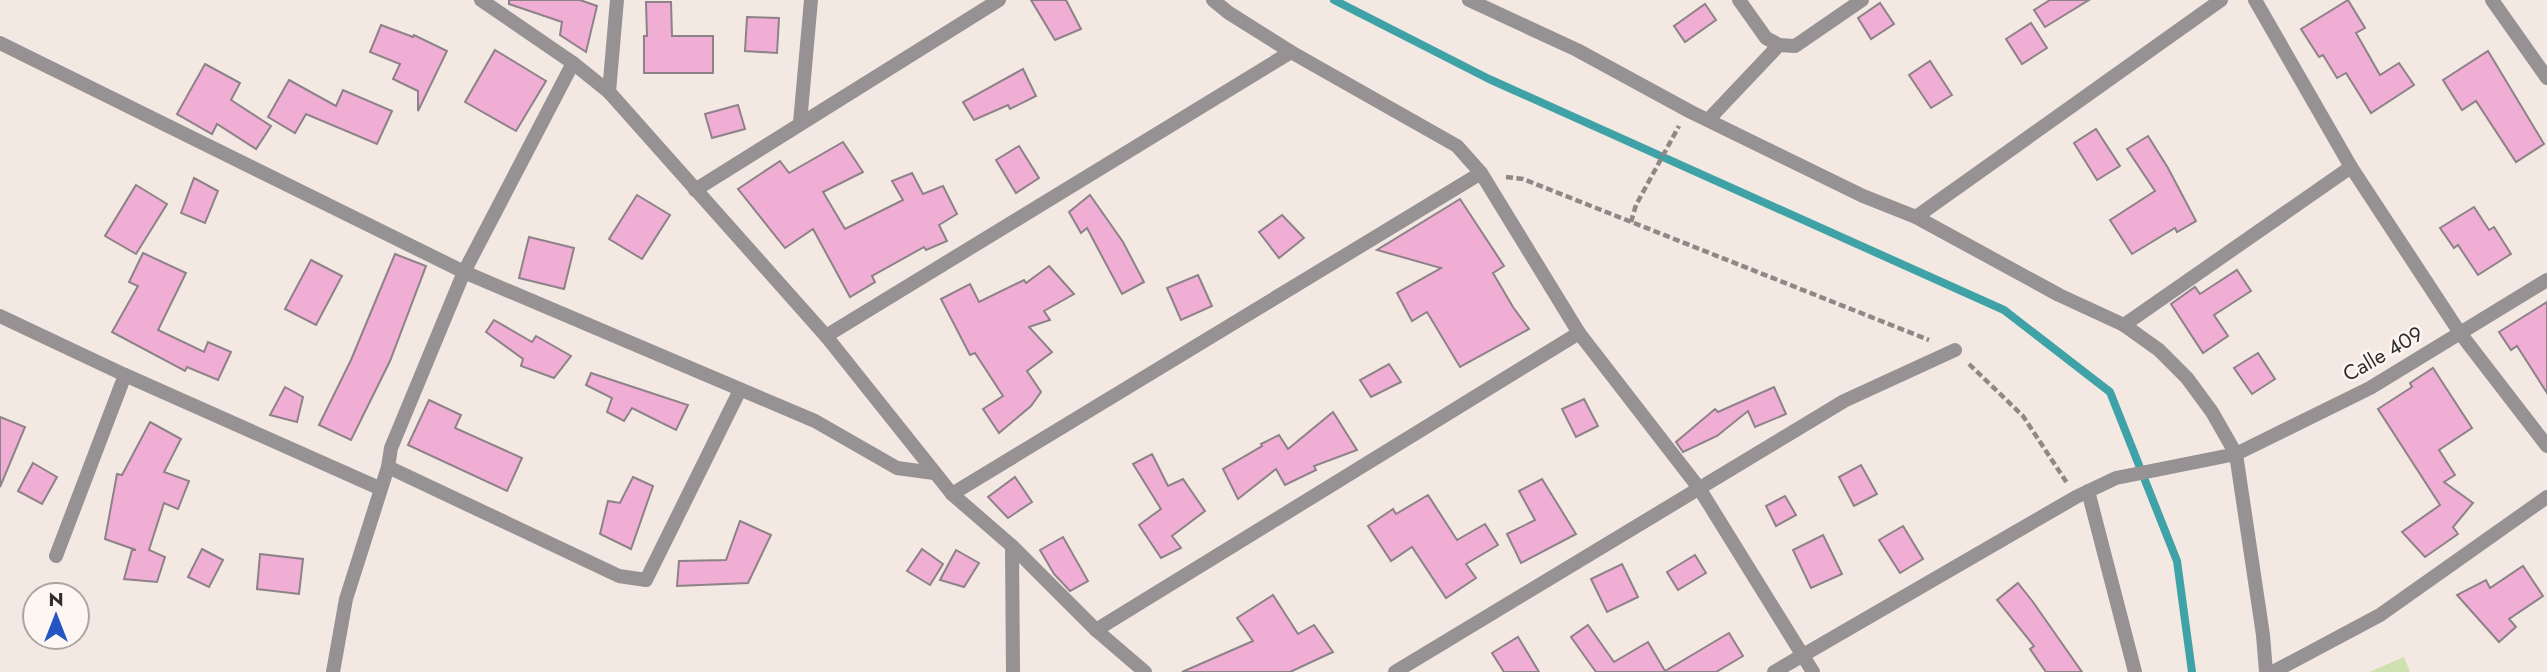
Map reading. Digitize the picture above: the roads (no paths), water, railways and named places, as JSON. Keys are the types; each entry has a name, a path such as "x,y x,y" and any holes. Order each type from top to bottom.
{"street":[{"path":"481,0 505,14 609,92 826,336 952,494 1012,546 1096,631 1145,672"},
{"path":"609,92 617,0"},
{"path":"800,123 811,0"},
{"path":"695,190 999,0"},
{"path":"1213,0 1291,52 1457,146 1481,173 1579,333 1699,488 1813,672"},
{"path":"1469,0 1577,50 1691,112 1863,196 1916,218 2059,295 2124,325 2159,350 2187,378 2212,412 2236,454 2266,672"},
{"path":"1488,9 1500,0"},
{"path":"1740,0 1766,38 1779,45 1794,46 1862,0"},
{"path":"1916,218 2221,0"},
{"path":"2255,0 2351,167 2460,333 2547,446"},
{"path":"2493,0 2547,78"},
{"path":"0,43 464,272 815,421 897,468 934,473"},
{"path":"1709,119 1779,45"},
{"path":"826,336 1291,52"},
{"path":"333,672 346,599 391,448 464,272 573,63"},
{"path":"2124,325 2351,167"},
{"path":"952,494 1481,173"},
{"name":"Calle 409","path":"1774,672 2082,494 2116,478 2236,454 2370,388 2547,280"},
{"path":"0,316 379,488"},
{"path":"1096,631 1579,333"},
{"path":"1395,672 1844,401 1955,350"},
{"path":"56,556 125,375"},
{"path":"387,467 619,576 646,580 740,390"},
{"path":"2082,494 2135,672"},
{"path":"2273,672 2380,615 2547,497"},
{"path":"1012,546 1013,672"}],"waterway":[{"path":"1334,0 1489,79 2004,310 2110,392 2177,561 2192,672"}]}
